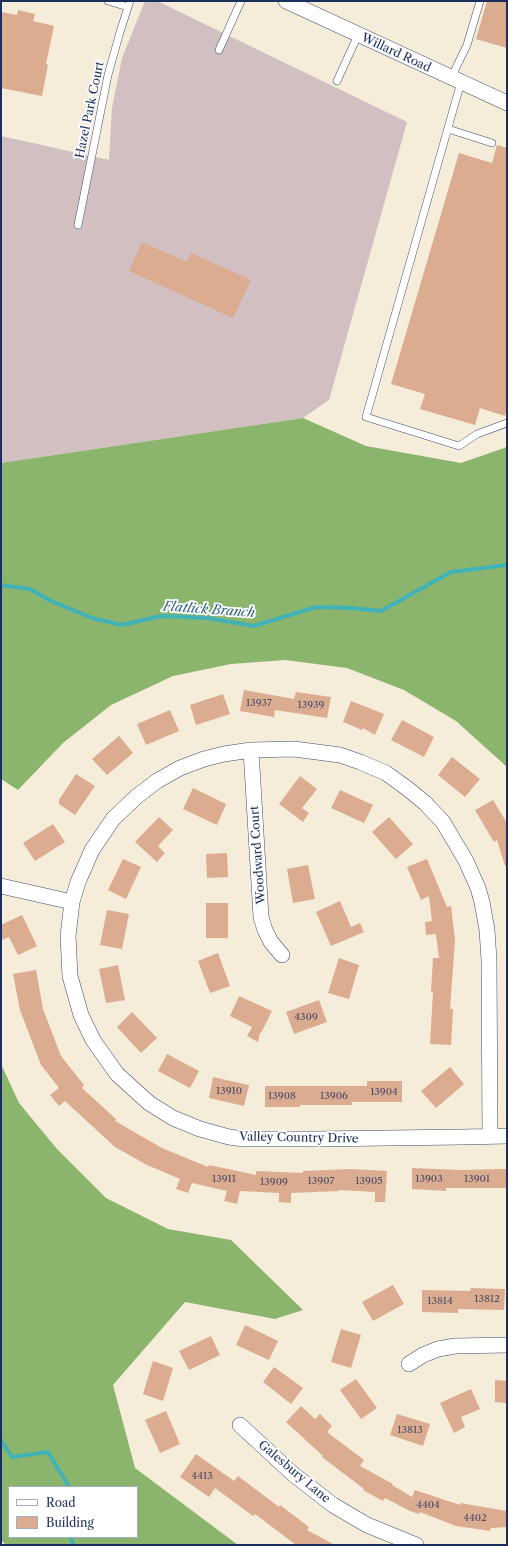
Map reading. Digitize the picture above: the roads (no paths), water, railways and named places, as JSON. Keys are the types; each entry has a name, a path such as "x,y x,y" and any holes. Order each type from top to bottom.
{"street":[{"name":"Willard Road","path":"286,1 507,103"},
{"name":"Valley Country Drive","path":"490,1136 489,960 487,930 478,888 466,861 443,822 425,803 391,777 340,755 294,749 251,750 218,755 180,768 157,781 136,797 113,819 92,850 80,877 72,902 68,949 70,976 81,1015 93,1040 117,1074 149,1103 173,1118 187,1124 215,1133 244,1138 317,1139 507,1136"},
{"name":"Woodward Court","path":"251,750 262,917 265,930 271,942 282,955"},
{"path":"1,886 72,902"},
{"path":"409,1364 422,1355 438,1349 455,1346 507,1345"},
{"name":"Galesbury Lane","path":"240,1425 293,1474 333,1506 367,1525 416,1545"}],"lane":[{"path":"108,1 129,4"},
{"path":"219,50 241,1"},
{"path":"480,1 456,80 448,129 366,417 459,446 478,434 507,423"},
{"name":"Hazel Park Court","path":"78,225 108,75 129,4"},
{"path":"337,81 358,35"},
{"path":"448,129 492,143"}],"waterway":[{"name":"Flatlick Branch","path":"1,585 30,589 49,600 92,618 122,625 161,616 207,618 254,626 316,607 381,611 451,572 507,565"},
{"path":"1,1441 12,1457 48,1452 68,1486"},
{"path":"71,1538 73,1545"}]}
